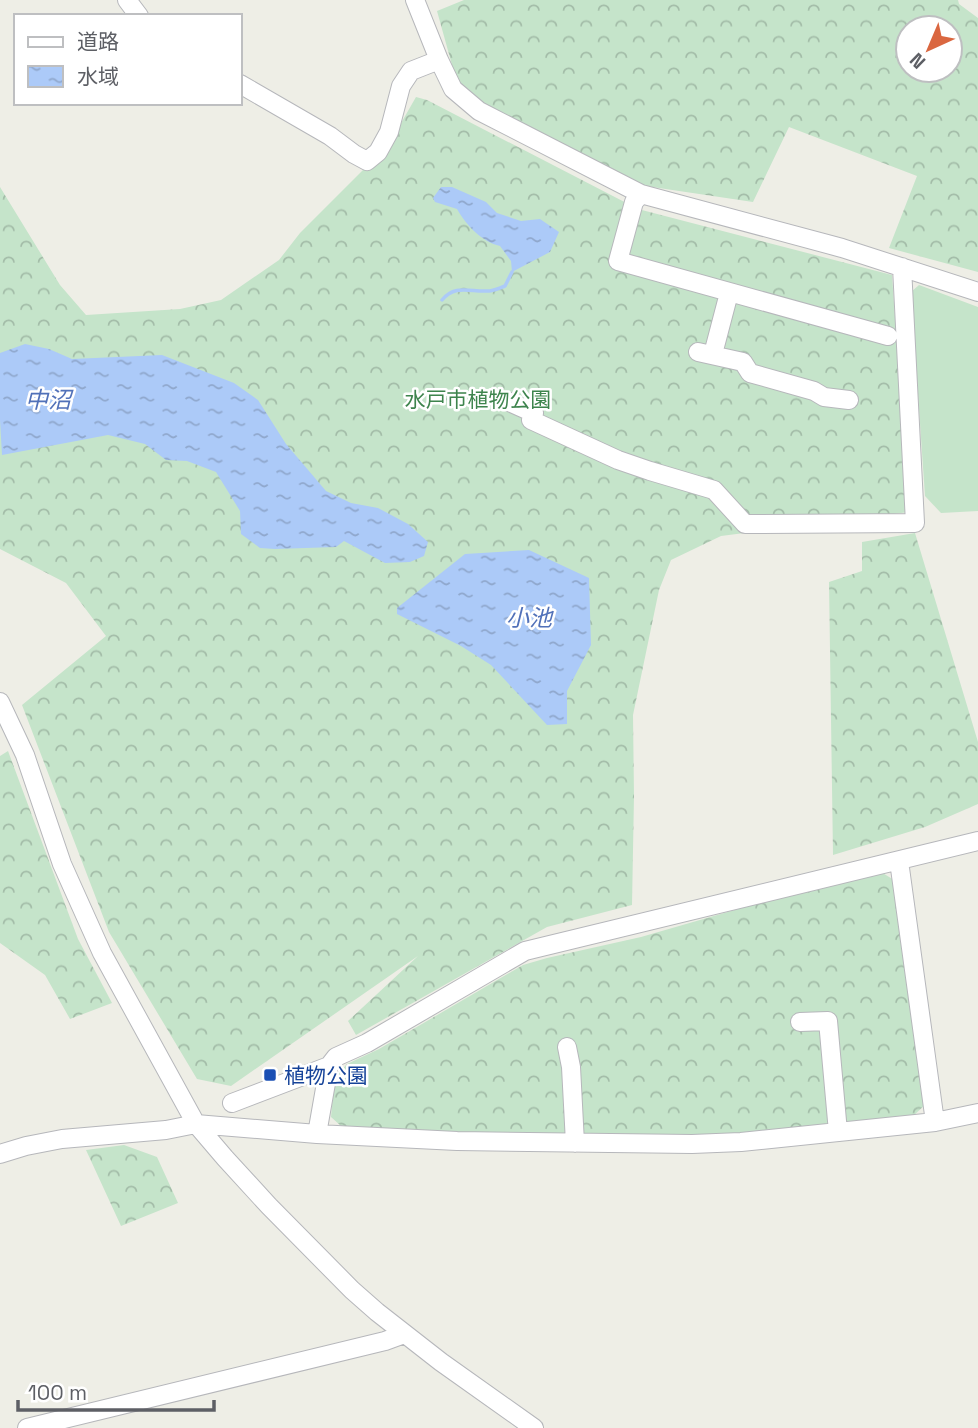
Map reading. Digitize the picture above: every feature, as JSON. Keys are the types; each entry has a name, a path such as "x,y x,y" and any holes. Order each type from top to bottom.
{"street":[{"path":"415,0 453,89 479,111 641,194 842,248 978,292"},
{"path":"242,85 330,136 367,161 378,152 389,132 401,86 411,71 439,60"},
{"path":"641,194 634,202 618,261 888,336"},
{"path":"508,401 534,413 531,420 618,460 714,490 745,524 915,523 902,267"},
{"path":"729,293 706,353 743,362 750,373 814,391 824,397 849,400"},
{"path":"0,702 25,755 62,864 97,942 196,1124 260,1196 377,1312 534,1428"},
{"path":"317,1134 330,1066 336,1057 367,1043 525,951 978,841"},
{"path":"899,862 935,1122"},
{"path":"800,1022 828,1021 838,1132"},
{"path":"567,1047 571,1067 575,1143"},
{"path":"232,1103 330,1066"},
{"path":"0,1154 62,1139 166,1130 196,1124 317,1134 457,1141 692,1144 741,1142 935,1122 978,1113"},
{"path":"27,1428 385,1341 404,1334"}],"green space":[{"path":"464,0 958,0 959,4 978,18 978,272 889,248 917,176 789,127 753,202 632,184 470,98 457,83 437,11"},
{"name":"水戸市植物公園","path":"416,97 427,100 638,209 892,275 909,512 721,536 671,560 659,590 633,715 632,905 547,927 356,1035 348,1021 418,956 231,1086 197,1079 109,932 22,705 106,636 66,583 0,549 0,187 60,285 86,315 180,309 221,300 279,260 300,233 363,170 377,165"},
{"path":"919,285 978,307 978,511 941,513 925,496 911,292"},
{"path":"915,533 978,742 978,804 925,827 833,855 829,582 862,571 862,542"},
{"path":"8,751 78,939 112,1003 70,1019 45,975 0,943 0,756"},
{"path":"881,872 894,880 927,1103 911,1118 707,1136 593,1133 444,1134 341,1126 331,1117 334,1084 347,1064 379,1049 523,965 641,937 776,898"},
{"path":"124,1145 157,1157 178,1203 121,1226 86,1150"}],"water":[{"path":"441,187 452,187 486,202 497,213 521,221 540,219 559,232 550,252 512,272 511,261 500,246 475,232 457,209 435,202 433,198"},
{"name":"中沼","path":"25,344 49,349 72,359 162,355 234,383 258,400 286,444 326,491 351,503 378,508 408,524 428,542 424,556 410,562 385,563 344,541 336,547 260,548 241,534 240,511 216,472 187,461 166,460 145,444 108,435 2,455 0,353"},
{"name":"小池","path":"529,550 589,578 591,645 567,691 567,724 547,725 491,665 461,646 397,614 397,608 465,554"}],"waterway":[{"path":"442,300 457,290 490,291 505,286 512,272"}],"place":[{"name":"植物公園","path":"270,1075"}]}
